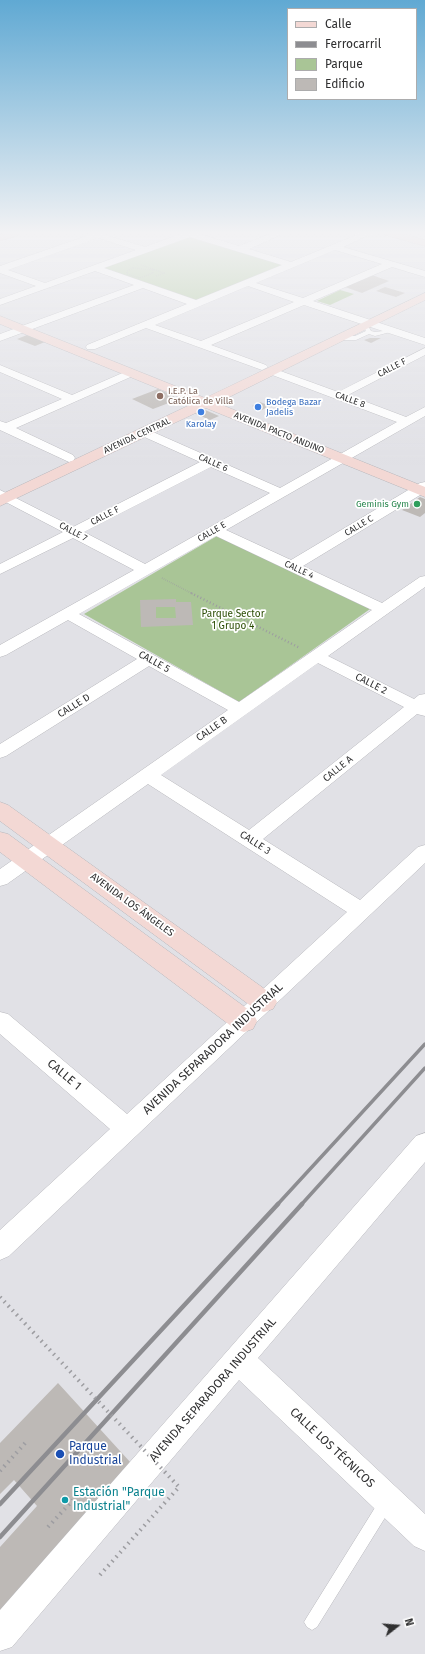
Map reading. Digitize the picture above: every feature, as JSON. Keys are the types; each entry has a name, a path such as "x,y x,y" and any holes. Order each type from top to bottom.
{"street":[{"path":"0,338 72,310"},
{"path":"91,347 181,310"},
{"path":"202,345 282,310"},
{"path":"327,310 366,325 392,331 425,342"},
{"name":"AVENIDA CENTRAL","path":"1,495 69,458 366,325 390,310"},
{"name":"AVENIDA CENTRAL","path":"267,369 338,338 396,310"},
{"name":"AVENIDA PACTO ANDINO","path":"0,311 29,327 131,373 205,398"},
{"name":"AVENIDA PACTO ANDINO","path":"0,320 29,327 91,347 205,398 424,486"},
{"path":"146,324 267,369"},
{"name":"CALLE F","path":"338,396 425,351"},
{"path":"0,368 72,399"},
{"name":"CALLE 8","path":"267,369 407,421"},
{"path":"3,426 72,399 131,373"},
{"name":"AVENIDA CENTRAL","path":"1,495 144,432 205,398"},
{"name":"CALLE E","path":"0,652 425,411"},
{"path":"3,426 69,458"},
{"name":"CALLE 6","path":"144,432 281,493"},
{"name":"CALLE F","path":"0,570 210,462"},
{"name":"CALLE C","path":"292,566 424,486"},
{"name":"CALLE 7","path":"1,495 145,570"},
{"name":"CALLE 4","path":"215,530 383,609"},
{"name":"CALLE B","path":"0,878 425,580"},
{"name":"CALLE 5","path":"68,614 240,710"},
{"name":"CALLE 2","path":"317,656 422,706"},
{"name":"CALLE D","path":"0,752 148,659"},
{"name":"CALLE A","path":"250,840 422,706"},
{"name":"CALLE 3","path":"148,775 361,911"},
{"name":"AVENIDA LOS ÁNGELES","path":"0,810 264,1002"},
{"path":"0,840 244,1021"},
{"name":"AVENIDA SEPARADORA INDUSTRIAL","path":"0,1246 425,852"},
{"name":"CALLE 1","path":"4,1030 127,1129"},
{"name":"AVENIDA SEPARADORA INDUSTRIAL","path":"0,1635 425,1144"},
{"name":"CALLE LOS TÉCNICOS","path":"239,1360 425,1535"}],"lane":[{"path":"312,1622 388,1500"}],"path":[{"path":"145,570 317,656"},
{"path":"0,1297 179,1487 100,1575"},
{"path":"0,1471 27,1441"},
{"path":"48,1527 73,1500"}],"green space":[{"name":"Parque Sector 1 Grupo 4","path":"217,536 370,609 239,702 84,614"}],"building":[{"path":"27,335 45,342 35,346 17,339"},
{"path":"370,338 381,338 371,343 364,340"},
{"path":"158,389 174,396 174,401 153,409 132,399"},
{"path":"260,402 270,406 262,410 252,406"},
{"path":"203,409 219,416 210,420 194,413"},
{"name":"Geminis Gym","path":"420,497 425,499 425,513 420,517 402,510"},
{"path":"176,599 176,602 191,602 193,625 141,627 140,600","holes":["156,607 175,607 176,618 156,618"]},
{"name":"Estación \"Parque Industrial\"","path":"58,1383 131,1463 0,1611 0,1547 37,1506 14,1480 0,1494 0,1443"}],"railway":[{"path":"277,1205 425,1044"},
{"path":"301,1205 425,1068"},
{"path":"0,1504 278,1204"},
{"path":"0,1537 302,1204"}],"place":[{"name":"I.E.P. La Católica de Villa","path":"160,396"},
{"name":"Bodega Bazar Jadelis","path":"258,407"},
{"name":"Karolay","path":"201,412"},
{"name":"Geminis Gym","path":"417,504"},
{"name":"Parque Industrial","path":"60,1454"},
{"name":"Estación \"Parque Industrial\"","path":"65,1500"}]}
